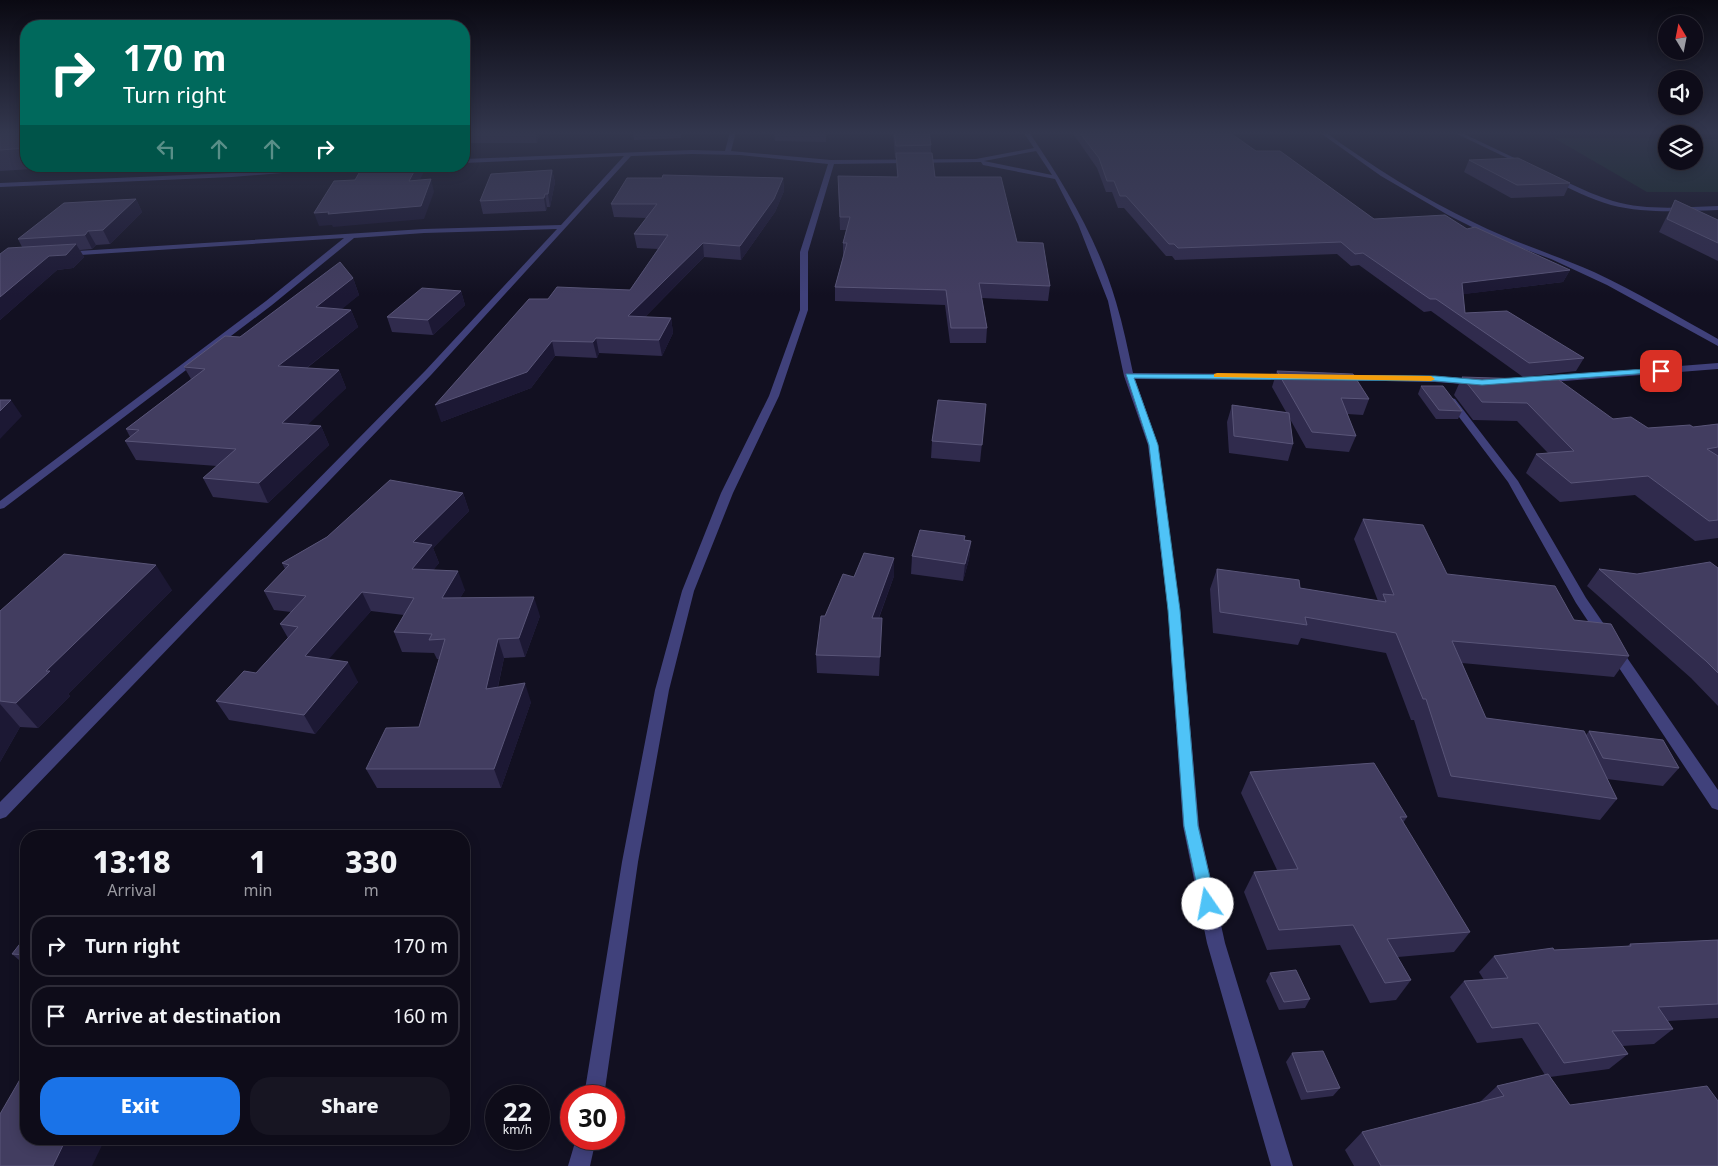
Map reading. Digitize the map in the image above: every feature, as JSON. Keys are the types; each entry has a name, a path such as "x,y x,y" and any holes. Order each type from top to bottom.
{"street":[{"path":"0,812 63,746 222,587 351,450 428,373 601,186"},
{"path":"596,1085 630,862 662,690 688,591 727,492 774,396 804,310 804,252 826,186"},
{"path":"1062,186 1082,224 1112,301 1129,376 1153,445 1174,610 1191,826 1216,943 1282,1166"},
{"path":"1405,186 1451,213 1494,234 1574,266 1633,295 1718,343"},
{"path":"1572,186 1600,199 1617,204 1661,209 1718,208"},
{"path":"54,255 353,235 486,228 564,227"},
{"path":"0,506 269,303 353,235"},
{"path":"1517,382 1718,366"},
{"path":"1129,376 1302,377"},
{"path":"1332,378 1435,379 1490,382"},
{"path":"1435,379 1513,481 1582,600 1718,803"},
{"path":"580,1166 584,1150"}],"green space":[{"path":"1637,186 1718,186 1718,192 1647,192"}],"building":[{"path":"331,186 428,186 421,206 328,214 329,212 314,213"},
{"path":"486,186 549,186 548,194 545,194 544,198 480,201"},
{"path":"622,186 779,186 774,199 740,246 703,243 628,316 671,318 659,340 596,338 593,342 552,341 527,372 435,405 529,299 548,299 557,287 630,290 668,235 634,234 657,204 611,204"},
{"path":"839,186 1003,186 1017,242 1043,243 1050,286 979,283 987,328 951,328 946,290 835,287 847,243 843,243 850,217 840,217"},
{"path":"1116,186 1329,186 1374,219 1445,215 1467,229 1475,227 1570,270 1462,283 1465,313 1507,311 1584,358 1529,363 1436,299 1430,299 1363,253 1355,254 1341,242 1178,248 1174,244 1169,244 1126,196 1120,196"},
{"path":"136,199 103,230 88,231 85,235 18,239 64,203"},
{"path":"1675,200 1718,220 1718,243 1667,219"},
{"path":"76,244 66,255 49,256 0,297 0,254 8,248"},
{"path":"340,262 353,278 316,307 351,310 278,366 339,370 282,423 321,426 259,483 203,478 236,449 125,441 139,430 126,429 205,369 184,367 225,336 240,337"},
{"path":"422,288 461,291 428,320 387,317"},
{"path":"1277,371 1353,374 1369,399 1341,398 1356,436 1312,432"},
{"path":"1462,377 1559,380 1613,419 1631,417 1648,428 1690,425 1693,427 1718,424 1718,447 1707,449 1718,456 1718,520 1709,521 1648,476 1571,483 1536,454 1574,451 1527,403 1482,402"},
{"path":"1421,386 1443,386 1462,411 1439,410"},
{"path":"0,400 11,400 0,411"},
{"path":"938,400 986,404 982,445 932,441"},
{"path":"1232,405 1289,413 1293,444 1234,436"},
{"path":"390,480 463,493 413,542 432,545 412,569 458,571 442,598 534,597 519,638 498,639 486,689 525,683 494,769 366,769 386,728 419,727 445,639 429,640 432,634 394,632 414,598 362,592 305,656 348,662 304,715 216,701 244,671 256,673 298,627 280,624 306,596 264,591 289,565 282,563 327,537"},
{"path":"1363,519 1423,525 1447,574 1555,586 1574,620 1611,624 1629,656 1452,641 1486,718 1584,731 1617,799 1451,776 1426,699 1423,699 1396,633 1305,617 1307,625 1220,612 1217,569 1299,580 1300,588 1386,602 1383,594 1394,595"},
{"path":"920,530 965,536 964,540 971,541 965,564 912,556"},
{"path":"864,553 894,558 872,618 882,618 880,657 816,655 821,616 825,616 843,574 854,577"},
{"path":"64,554 156,565 46,671 50,671 16,703 0,701 0,611"},
{"path":"1710,562 1718,568 1718,673 1599,569 1637,574"},
{"path":"1589,731 1663,740 1679,768 1603,758"},
{"path":"1374,763 1407,817 1400,817 1470,932 1387,939 1411,980 1385,983 1353,925 1279,930 1254,872 1298,869 1250,772"},
{"path":"1718,940 1718,1004 1658,1007 1673,1029 1612,1031 1628,1054 1564,1063 1538,1023 1492,1028 1464,981 1508,978 1494,956 1553,948 1554,950"},
{"path":"20,944 20,955 12,954"},
{"path":"1296,970 1310,999 1284,1002 1270,973"},
{"path":"1323,1051 1340,1088 1307,1092 1292,1053"},
{"path":"1548,1074 1570,1105 1707,1086 1718,1101 1718,1166 1381,1166 1362,1132 1504,1096 1497,1086"},
{"path":"20,1079 20,1145 63,1145 53,1166 0,1166 0,1114"}],"slow traffic":[{"path":"1217,376 1431,379"}],"route":[{"path":"1208,904 1191,826 1174,610 1153,445 1129,376 1262,376 1517,382 1661,371"}]}
